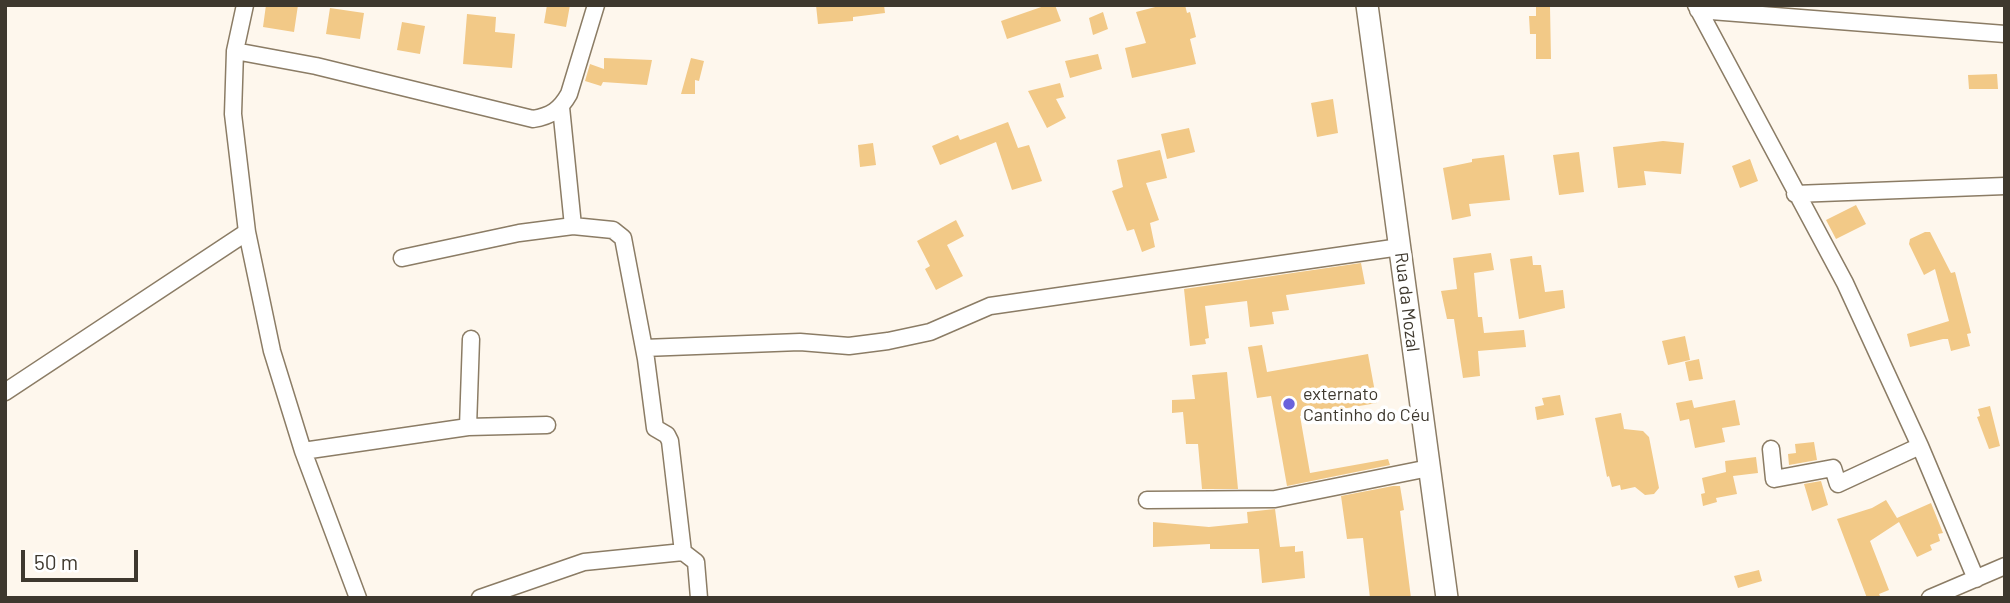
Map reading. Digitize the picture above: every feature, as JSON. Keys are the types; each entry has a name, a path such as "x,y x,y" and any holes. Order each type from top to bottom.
{"main road":[{"name":"Rua da Mozal","path":"1367,5 1447,598"}],"street":[{"path":"245,5 234,51 233,114 247,232 271,351 303,451 358,598"},
{"path":"234,51 316,66 533,119 548,116 561,107 569,94 596,5"},
{"path":"1697,8 2005,34"},
{"path":"1697,8 1845,283 1920,446 1976,579"},
{"path":"561,107 573,226"},
{"path":"1795,194 2005,186"},
{"path":"402,258 519,233 573,226 613,230 623,238 645,348 655,428 667,435 670,441 683,552 695,562 699,598"},
{"path":"5,392 247,232"},
{"path":"645,348 800,342 840,346 888,341 930,332 990,306 1400,247"},
{"path":"468,427 471,339"},
{"path":"303,451 468,427 548,425"},
{"path":"1771,449 1774,479 1833,468 1838,484 1920,446"},
{"path":"1147,500 1275,499 1429,468"},
{"path":"480,598 584,562 683,552"},
{"path":"1930,598 2005,566"}],"building":[{"path":"266,5 298,5 294,32 263,27"},
{"path":"547,5 570,5 566,27 544,23"},
{"path":"816,5 884,5 885,13 853,17 853,21 818,24"},
{"path":"1047,5 1055,5 1061,21 1007,39 1001,21"},
{"path":"1163,5 1185,5 1187,13 1190,12 1196,37 1190,39 1196,64 1132,78 1125,48 1146,43 1136,12"},
{"path":"1536,7 1550,7 1551,59 1536,59 1536,34 1530,34 1529,16 1536,16"},
{"path":"330,8 364,13 360,39 326,34"},
{"path":"1103,12 1108,29 1093,35 1089,18"},
{"path":"467,14 496,17 495,32 515,34 512,68 463,64"},
{"path":"402,22 425,26 420,54 397,50"},
{"path":"1098,54 1102,69 1070,78 1065,61"},
{"path":"604,58 652,60 647,85 603,82 601,86 585,81 590,64 604,69"},
{"path":"691,58 704,61 699,81 695,80 695,94 681,94"},
{"path":"1997,74 1998,89 1969,89 1968,75"},
{"path":"1060,83 1064,97 1056,99 1066,118 1047,128 1028,91"},
{"path":"1333,99 1338,133 1317,137 1311,103"},
{"path":"1008,122 1018,148 1029,145 1042,181 1012,190 996,142 940,165 932,146 958,135 960,140"},
{"path":"1189,128 1195,152 1167,159 1161,134"},
{"path":"1663,141 1684,143 1681,174 1644,171 1646,185 1618,188 1613,147"},
{"path":"873,143 876,165 860,167 858,145"},
{"path":"1160,150 1167,178 1146,183 1159,220 1150,223 1155,247 1142,252 1134,229 1127,231 1112,191 1123,187 1117,160"},
{"path":"1579,152 1584,192 1559,195 1553,155"},
{"path":"1504,155 1510,200 1469,204 1471,216 1452,220 1443,168 1472,162 1472,159"},
{"path":"1750,159 1758,181 1740,188 1732,166"},
{"path":"1856,205 1866,224 1836,239 1826,220"},
{"path":"956,220 964,236 947,245 963,276 936,290 925,269 930,266 917,241"},
{"path":"1930,232 1951,273 1955,272 1971,333 1967,334 1970,346 1951,351 1948,339 1943,339 1910,347 1907,334 1949,321 1935,269 1924,275 1909,244 1910,239"},
{"path":"1491,253 1494,270 1474,273 1478,317 1482,317 1484,333 1524,330 1526,347 1478,351 1480,376 1463,378 1454,319 1447,319 1441,291 1457,289 1453,258"},
{"path":"1532,256 1533,265 1541,265 1545,292 1563,290 1565,308 1519,319 1510,259"},
{"path":"1361,263 1365,284 1286,295 1289,310 1272,312 1274,324 1250,327 1247,301 1205,306 1209,338 1205,339 1206,344 1190,346 1184,289"},
{"path":"1685,336 1690,360 1668,365 1662,341"},
{"path":"1262,345 1267,372 1368,354 1377,403 1300,416 1310,473 1388,459 1390,465 1287,486 1271,396 1257,398 1248,347"},
{"path":"1699,359 1703,379 1689,381 1685,362"},
{"path":"1227,372 1238,489 1202,489 1198,444 1186,444 1183,412 1172,413 1172,400 1195,399 1192,375"},
{"path":"1560,395 1564,415 1537,420 1535,407 1544,405 1542,398"},
{"path":"1692,400 1694,408 1735,400 1740,425 1722,428 1725,442 1695,448 1689,419 1680,421 1676,403"},
{"path":"1990,406 2000,446 1989,449 1977,417 1980,416 1978,409"},
{"path":"1621,413 1624,429 1643,431 1649,437 1659,488 1654,494 1645,495 1635,487 1621,490 1620,485 1612,487 1609,476 1607,477 1595,418"},
{"path":"1814,442 1817,460 1789,465 1788,454 1796,453 1795,444"},
{"path":"1756,457 1758,473 1733,476 1737,494 1716,498 1717,502 1703,506 1701,494 1705,493 1702,478 1726,472 1725,461"},
{"path":"1821,481 1828,505 1812,511 1804,484"},
{"path":"1400,486 1404,510 1400,511 1411,598 1370,598 1363,538 1347,539 1341,496"},
{"path":"1886,500 1897,518 1931,503 1943,533 1938,534 1940,541 1930,545 1932,550 1917,557 1899,522 1870,541 1889,590 1879,594 1881,598 1867,598 1837,519 1872,508"},
{"path":"1275,509 1280,547 1295,546 1295,552 1303,551 1305,578 1262,583 1259,549 1210,549 1210,544 1153,547 1153,522 1209,527 1248,523 1247,512"},
{"path":"1759,570 1762,581 1738,588 1734,576"}],"place":[{"name":"externato Cantinho do Céu","path":"1289,404"}]}
